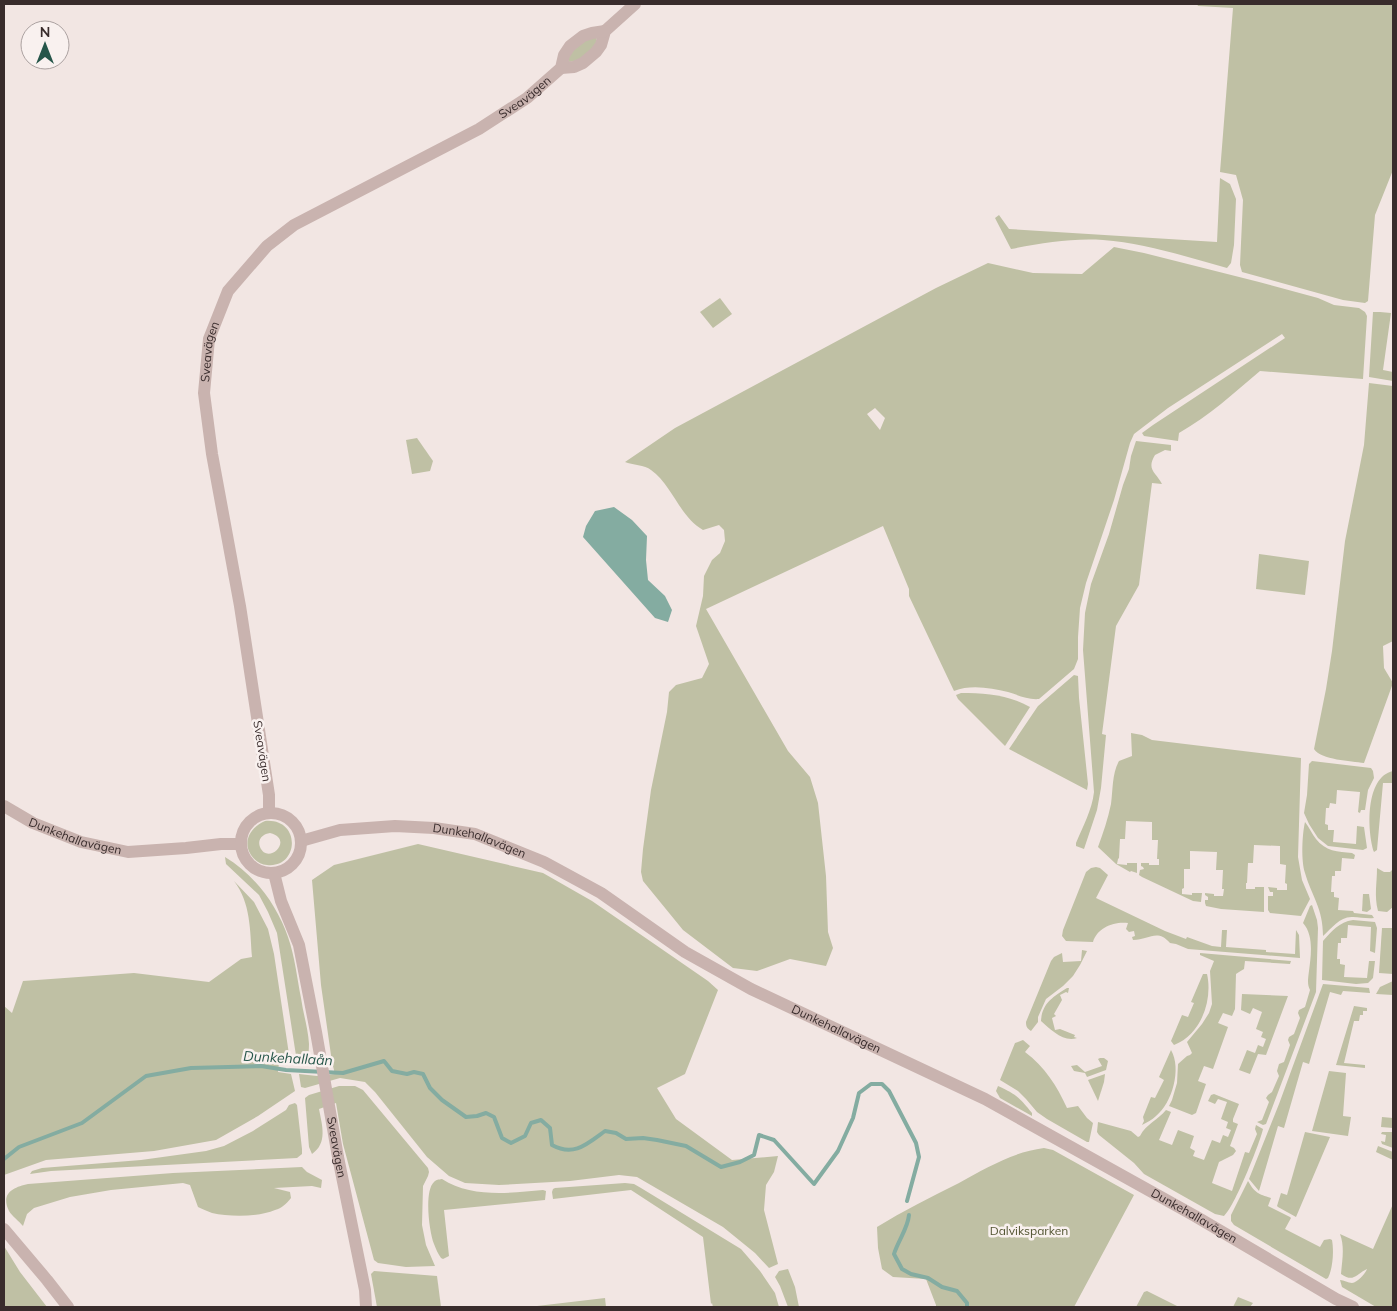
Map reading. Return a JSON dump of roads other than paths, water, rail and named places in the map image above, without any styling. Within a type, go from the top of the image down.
[{"type":"street","name":"Sveavägen","points":[[269,812],[269,795],[242,615],[212,454],[204,393],[209,339],[228,291],[274,240],[294,225],[479,129],[527,98],[560,68],[564,55],[570,46],[583,36],[605,31],[636,4]]},
{"type":"street","name":"Sveavägen","points":[[560,68],[574,67],[583,63],[601,45],[605,31]]},
{"type":"street","name":"Dunkehallavägen","points":[[4,806],[33,823],[81,842],[128,852],[240,844]]},
{"type":"street","points":[[269,812],[289,818],[295,825],[301,841],[294,861],[289,867],[274,872],[258,870],[250,865],[245,859],[240,844],[243,830],[247,824],[253,818],[269,812]]},
{"type":"street","name":"Dunkehallavägen","points":[[301,841],[340,830],[395,826],[434,828],[475,834],[544,862],[601,893],[685,952],[751,989],[985,1099],[1353,1307]]},
{"type":"street","name":"Sveavägen","points":[[274,872],[281,901],[299,945],[357,1257],[365,1290],[366,1307]]},
{"type":"street","points":[[4,1229],[68,1307]]},
{"type":"waterway","name":"Dunkehallaån","points":[[4,1159],[19,1147],[82,1123],[146,1076],[191,1068],[261,1066],[286,1070],[343,1073],[384,1061],[392,1071],[407,1074],[414,1072],[423,1074],[430,1088],[442,1100],[466,1117],[486,1113],[494,1117],[502,1138],[511,1143],[525,1136],[531,1123],[541,1120],[550,1128],[552,1145],[567,1150],[580,1147],[605,1131],[616,1133],[626,1139],[643,1138],[686,1146],[721,1167],[740,1162],[754,1155],[759,1135],[774,1140],[814,1184],[838,1151],[853,1118],[859,1093],[871,1084],[882,1084],[889,1091],[916,1143],[919,1157],[907,1201]]},
{"type":"waterway","name":"Dunkehallaån","points":[[909,1215],[907,1225],[894,1254],[902,1269],[911,1274],[928,1278],[942,1287],[957,1291],[967,1303],[967,1307]]},
{"type":"park label","name":"Dalviksparken","points":[[1029,1231]]}]
